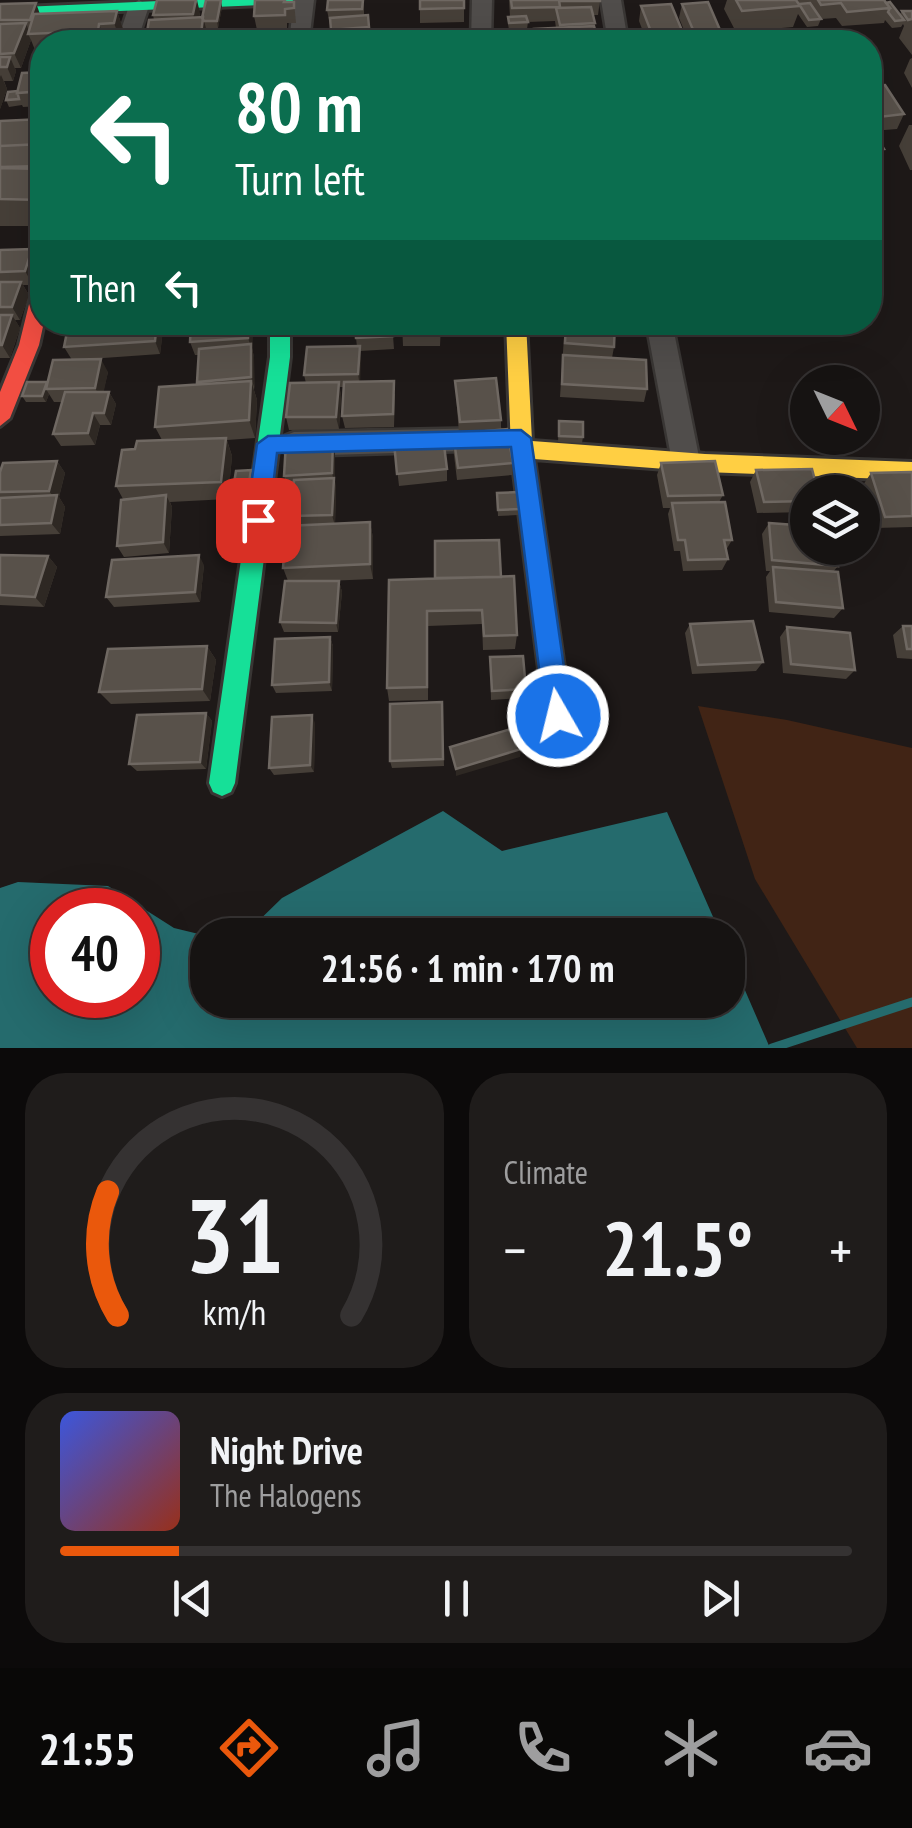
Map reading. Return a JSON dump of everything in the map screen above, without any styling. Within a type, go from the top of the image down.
[{"type":"street","points":[[0,12],[286,0]]},
{"type":"street","points":[[301,30],[304,0]]},
{"type":"street","points":[[481,30],[482,0]]},
{"type":"street","points":[[611,0],[616,30]]},
{"type":"street","points":[[131,30],[139,6]]},
{"type":"street","points":[[0,418],[30,335]]},
{"type":"street","points":[[222,782],[280,335]]},
{"type":"street","points":[[517,335],[521,444],[558,716]]},
{"type":"street","points":[[662,335],[686,462]]},
{"type":"street","points":[[268,444],[521,444],[686,462],[912,471]]},
{"type":"shaded area","points":[[698,706],[787,720],[912,748],[912,1048],[857,1048],[755,879]]},
{"type":"water","points":[[443,811],[502,851],[667,812],[714,918],[261,918],[282,898]]},
{"type":"water","points":[[18,882],[111,888],[30,888],[30,1018],[160,1018],[160,919],[190,932],[190,1018],[745,1018],[745,990],[770,1048],[0,1048],[0,888]]},
{"type":"building","points":[[157,0],[196,0],[193,14],[153,15]]},
{"type":"building","points":[[206,0],[221,0],[217,21],[202,18]]},
{"type":"building","points":[[255,0],[285,0],[294,2],[294,8],[285,9],[285,15],[254,16]]},
{"type":"building","points":[[328,0],[363,0],[362,9],[327,10]]},
{"type":"building","points":[[420,0],[464,0],[464,8],[420,9]]},
{"type":"building","points":[[511,0],[559,0],[560,7],[512,8]]},
{"type":"building","points":[[736,0],[796,0],[800,6],[742,11]]},
{"type":"building","points":[[818,0],[884,0],[890,8],[847,12],[841,3],[821,5]]},
{"type":"building","points":[[708,2],[720,30],[693,30],[682,4]]},
{"type":"building","points":[[890,2],[904,20],[895,21],[888,12],[886,3]]},
{"type":"building","points":[[36,3],[30,20],[0,20],[0,4]]},
{"type":"building","points":[[810,3],[821,19],[809,20],[799,4]]},
{"type":"building","points":[[671,4],[682,30],[650,30],[641,6]]},
{"type":"building","points":[[591,7],[595,23],[560,25],[556,8]]},
{"type":"building","points":[[117,11],[114,23],[99,24],[98,30],[30,30],[28,34],[34,14]]},
{"type":"building","points":[[368,15],[369,27],[331,30],[330,18]]},
{"type":"building","points":[[526,16],[528,22],[509,23],[508,17]]},
{"type":"building","points":[[203,17],[202,30],[147,30],[149,20]]},
{"type":"building","points":[[26,23],[14,53],[0,54],[0,24]]},
{"type":"building","points":[[594,26],[595,30],[534,30]]},
{"type":"building","points":[[0,57],[10,57],[7,67],[0,67]]},
{"type":"building","points":[[22,73],[30,73],[30,92],[17,93]]},
{"type":"building","points":[[885,85],[904,114],[882,117]]},
{"type":"building","points":[[17,91],[19,99],[6,100],[8,92]]},
{"type":"building","points":[[30,120],[30,145],[0,146],[0,121]]},
{"type":"building","points":[[30,145],[30,166],[0,167],[0,146]]},
{"type":"building","points":[[0,168],[30,169],[30,200],[0,199]]},
{"type":"building","points":[[30,249],[25,271],[0,272],[0,250]]},
{"type":"building","points":[[0,282],[21,282],[12,307],[0,307]]},
{"type":"building","points":[[0,315],[12,315],[2,345],[0,345]]},
{"type":"building","points":[[66,335],[156,335],[155,341],[64,347]]},
{"type":"building","points":[[190,335],[248,335],[248,338],[190,342]]},
{"type":"building","points":[[356,335],[393,336],[356,338]]},
{"type":"building","points":[[565,335],[614,335],[614,347],[565,343]]},
{"type":"building","points":[[251,344],[251,377],[197,382],[199,349]]},
{"type":"building","points":[[360,346],[358,374],[304,375],[307,347]]},
{"type":"building","points":[[563,355],[646,360],[647,389],[562,384]]},
{"type":"building","points":[[101,359],[95,388],[46,389],[53,360]]},
{"type":"building","points":[[496,378],[501,420],[460,422],[455,381]]},
{"type":"building","points":[[251,381],[249,420],[155,427],[159,387]]},
{"type":"building","points":[[394,381],[393,414],[342,416],[344,382]]},
{"type":"building","points":[[27,382],[47,382],[42,396],[22,396]]},
{"type":"building","points":[[339,382],[336,417],[286,417],[290,383]]},
{"type":"building","points":[[65,392],[109,392],[104,413],[93,413],[88,433],[53,434]]},
{"type":"building","points":[[559,421],[583,422],[583,437],[559,436]]},
{"type":"building","points":[[507,429],[513,463],[458,468],[453,434]]},
{"type":"building","points":[[443,437],[447,469],[397,474],[394,442]]},
{"type":"building","points":[[226,438],[221,482],[116,486],[122,450],[135,449],[137,441]]},
{"type":"building","points":[[333,440],[332,473],[284,476],[286,442]]},
{"type":"building","points":[[57,461],[49,491],[0,492],[3,463]]},
{"type":"building","points":[[715,461],[723,495],[668,496],[661,463]]},
{"type":"building","points":[[812,469],[814,475],[790,475],[790,501],[764,502],[756,470]]},
{"type":"building","points":[[251,470],[248,489],[233,489],[236,471]]},
{"type":"building","points":[[912,472],[912,516],[885,517],[880,501],[880,475],[871,473]]},
{"type":"building","points":[[334,478],[332,515],[291,516],[294,480]]},
{"type":"building","points":[[518,492],[519,509],[498,510],[497,493]]},
{"type":"building","points":[[57,495],[51,523],[0,525],[0,498]]},
{"type":"building","points":[[166,495],[163,542],[117,546],[121,500]]},
{"type":"building","points":[[725,502],[732,540],[724,540],[728,559],[688,560],[685,540],[678,540],[672,503]]},
{"type":"building","points":[[370,522],[370,564],[283,568],[286,526]]},
{"type":"building","points":[[769,523],[790,525],[790,562],[772,560]]},
{"type":"building","points":[[499,540],[501,577],[435,578],[435,541]]},
{"type":"building","points":[[0,555],[48,556],[35,597],[0,595]]},
{"type":"building","points":[[199,555],[195,592],[106,597],[112,560]]},
{"type":"building","points":[[773,567],[838,572],[843,608],[776,602]]},
{"type":"building","points":[[514,576],[517,635],[484,636],[482,610],[427,611],[427,687],[387,688],[389,580]]},
{"type":"building","points":[[285,581],[339,581],[336,623],[280,622]]},
{"type":"building","points":[[753,621],[763,662],[698,665],[690,624]]},
{"type":"building","points":[[903,626],[912,626],[912,649],[907,649]]},
{"type":"building","points":[[787,627],[850,633],[855,670],[791,664]]},
{"type":"building","points":[[330,637],[329,682],[272,685],[275,639]]},
{"type":"building","points":[[207,646],[202,689],[99,692],[108,649]]},
{"type":"building","points":[[523,656],[526,689],[492,691],[490,657]]},
{"type":"building","points":[[442,702],[443,759],[390,761],[390,704]]},
{"type":"building","points":[[206,713],[200,762],[129,764],[137,715]]},
{"type":"building","points":[[312,715],[310,765],[269,768],[272,717]]},
{"type":"building","points":[[514,728],[521,749],[456,769],[450,747]]},
{"type":"waterway","points":[[772,1048],[912,1002]]},
{"type":"traffic: fast","points":[[0,12],[287,0]]},
{"type":"traffic: fast","points":[[222,783],[280,335]]},
{"type":"traffic: slow","points":[[517,335],[521,439],[558,716]]},
{"type":"traffic: slow","points":[[522,449],[705,463],[912,471]]},
{"type":"traffic: jam","points":[[0,418],[31,335]]},
{"type":"route","points":[[258,520],[268,444],[521,438],[558,716]]}]
